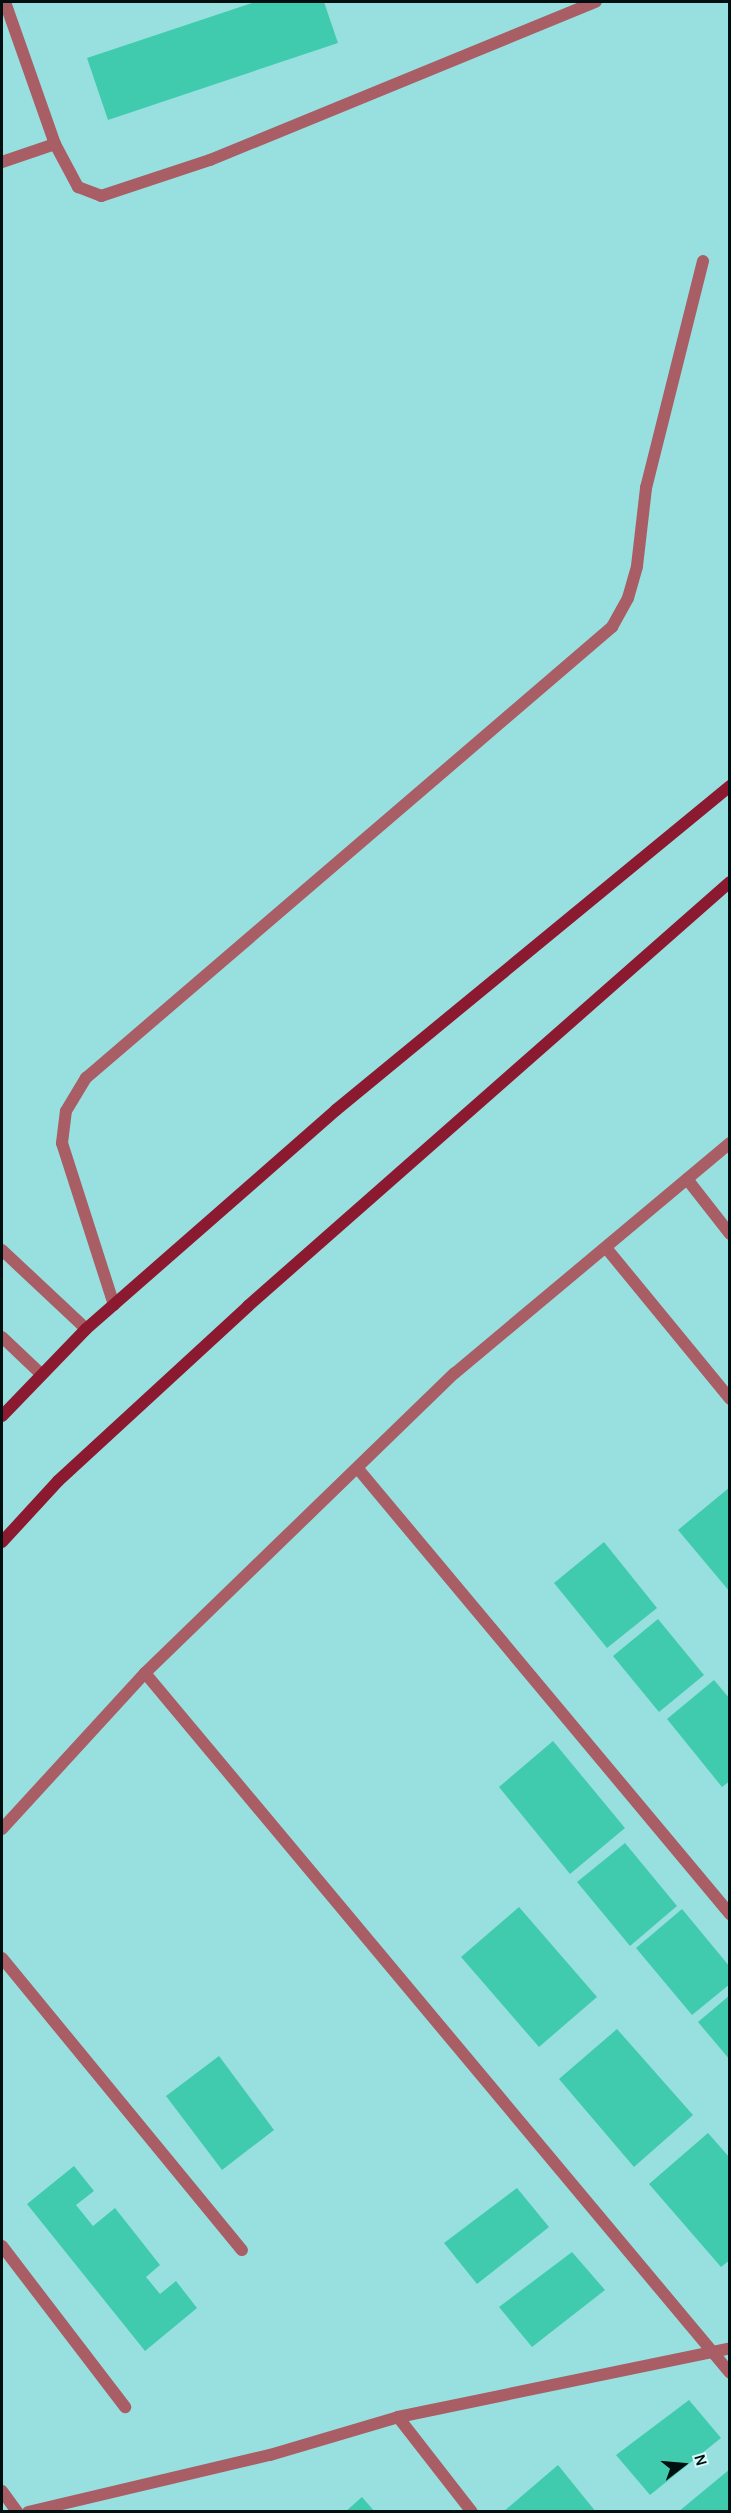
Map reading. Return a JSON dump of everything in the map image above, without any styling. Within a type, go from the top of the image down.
[{"type":"street","points":[[5,2],[55,144],[78,187],[101,196],[210,160],[596,2]]},
{"type":"street","points":[[2,162],[55,144]]},
{"type":"street","points":[[114,1305],[62,1143],[66,1110],[86,1078],[612,627],[628,598],[637,566],[646,488],[703,261]]},
{"type":"street","points":[[2,1416],[86,1329],[336,1110],[729,786]]},
{"type":"street","points":[[2,1542],[58,1481],[248,1306],[729,882]]},
{"type":"street","points":[[2,1829],[145,1673],[360,1470],[455,1373],[607,1249],[729,1143]]},
{"type":"street","points":[[687,1179],[729,1234]]},
{"type":"street","points":[[607,1249],[729,1399]]},
{"type":"street","points":[[2,1250],[86,1329]]},
{"type":"street","points":[[2,1337],[41,1374]]},
{"type":"street","points":[[360,1470],[729,1914]]},
{"type":"street","points":[[145,1673],[729,2373]]},
{"type":"street","points":[[2,1958],[242,2250]]},
{"type":"street","points":[[2,2246],[125,2407]]},
{"type":"street","points":[[28,2511],[270,2455],[398,2417],[729,2348]]},
{"type":"street","points":[[398,2417],[472,2511]]},
{"type":"street","points":[[2,2491],[17,2511]]},
{"type":"building","points":[[255,2],[324,2],[338,43],[108,120],[87,58]]},
{"type":"building","points":[[730,1487],[730,1592],[678,1530]]},
{"type":"building","points":[[604,1542],[657,1608],[607,1648],[554,1583]]},
{"type":"building","points":[[658,1619],[704,1675],[659,1712],[613,1656]]},
{"type":"building","points":[[714,1680],[730,1699],[730,1781],[722,1787],[667,1719]]},
{"type":"building","points":[[553,1741],[625,1828],[570,1874],[499,1787]]},
{"type":"building","points":[[625,1843],[677,1906],[630,1946],[577,1882]]},
{"type":"building","points":[[519,1907],[597,1997],[539,2047],[461,1957]]},
{"type":"building","points":[[682,1909],[730,1967],[730,1984],[692,2015],[636,1948]]},
{"type":"building","points":[[730,1995],[730,2060],[698,2022]]},
{"type":"building","points":[[617,2029],[693,2115],[634,2167],[559,2079]]},
{"type":"building","points":[[219,2056],[274,2130],[222,2170],[166,2096]]},
{"type":"building","points":[[708,2133],[730,2158],[730,2260],[721,2267],[649,2184]]},
{"type":"building","points":[[74,2166],[94,2191],[76,2205],[93,2226],[115,2208],[160,2265],[146,2277],[160,2294],[176,2281],[197,2308],[145,2351],[27,2204]]},
{"type":"building","points":[[517,2188],[549,2227],[477,2284],[444,2243]]},
{"type":"building","points":[[572,2252],[605,2290],[532,2347],[499,2307]]},
{"type":"building","points":[[689,2400],[721,2438],[650,2495],[616,2455]]},
{"type":"building","points":[[558,2465],[596,2512],[503,2512]]},
{"type":"building","points":[[730,2469],[730,2512],[678,2512]]},
{"type":"building","points":[[362,2497],[375,2512],[345,2512]]}]
